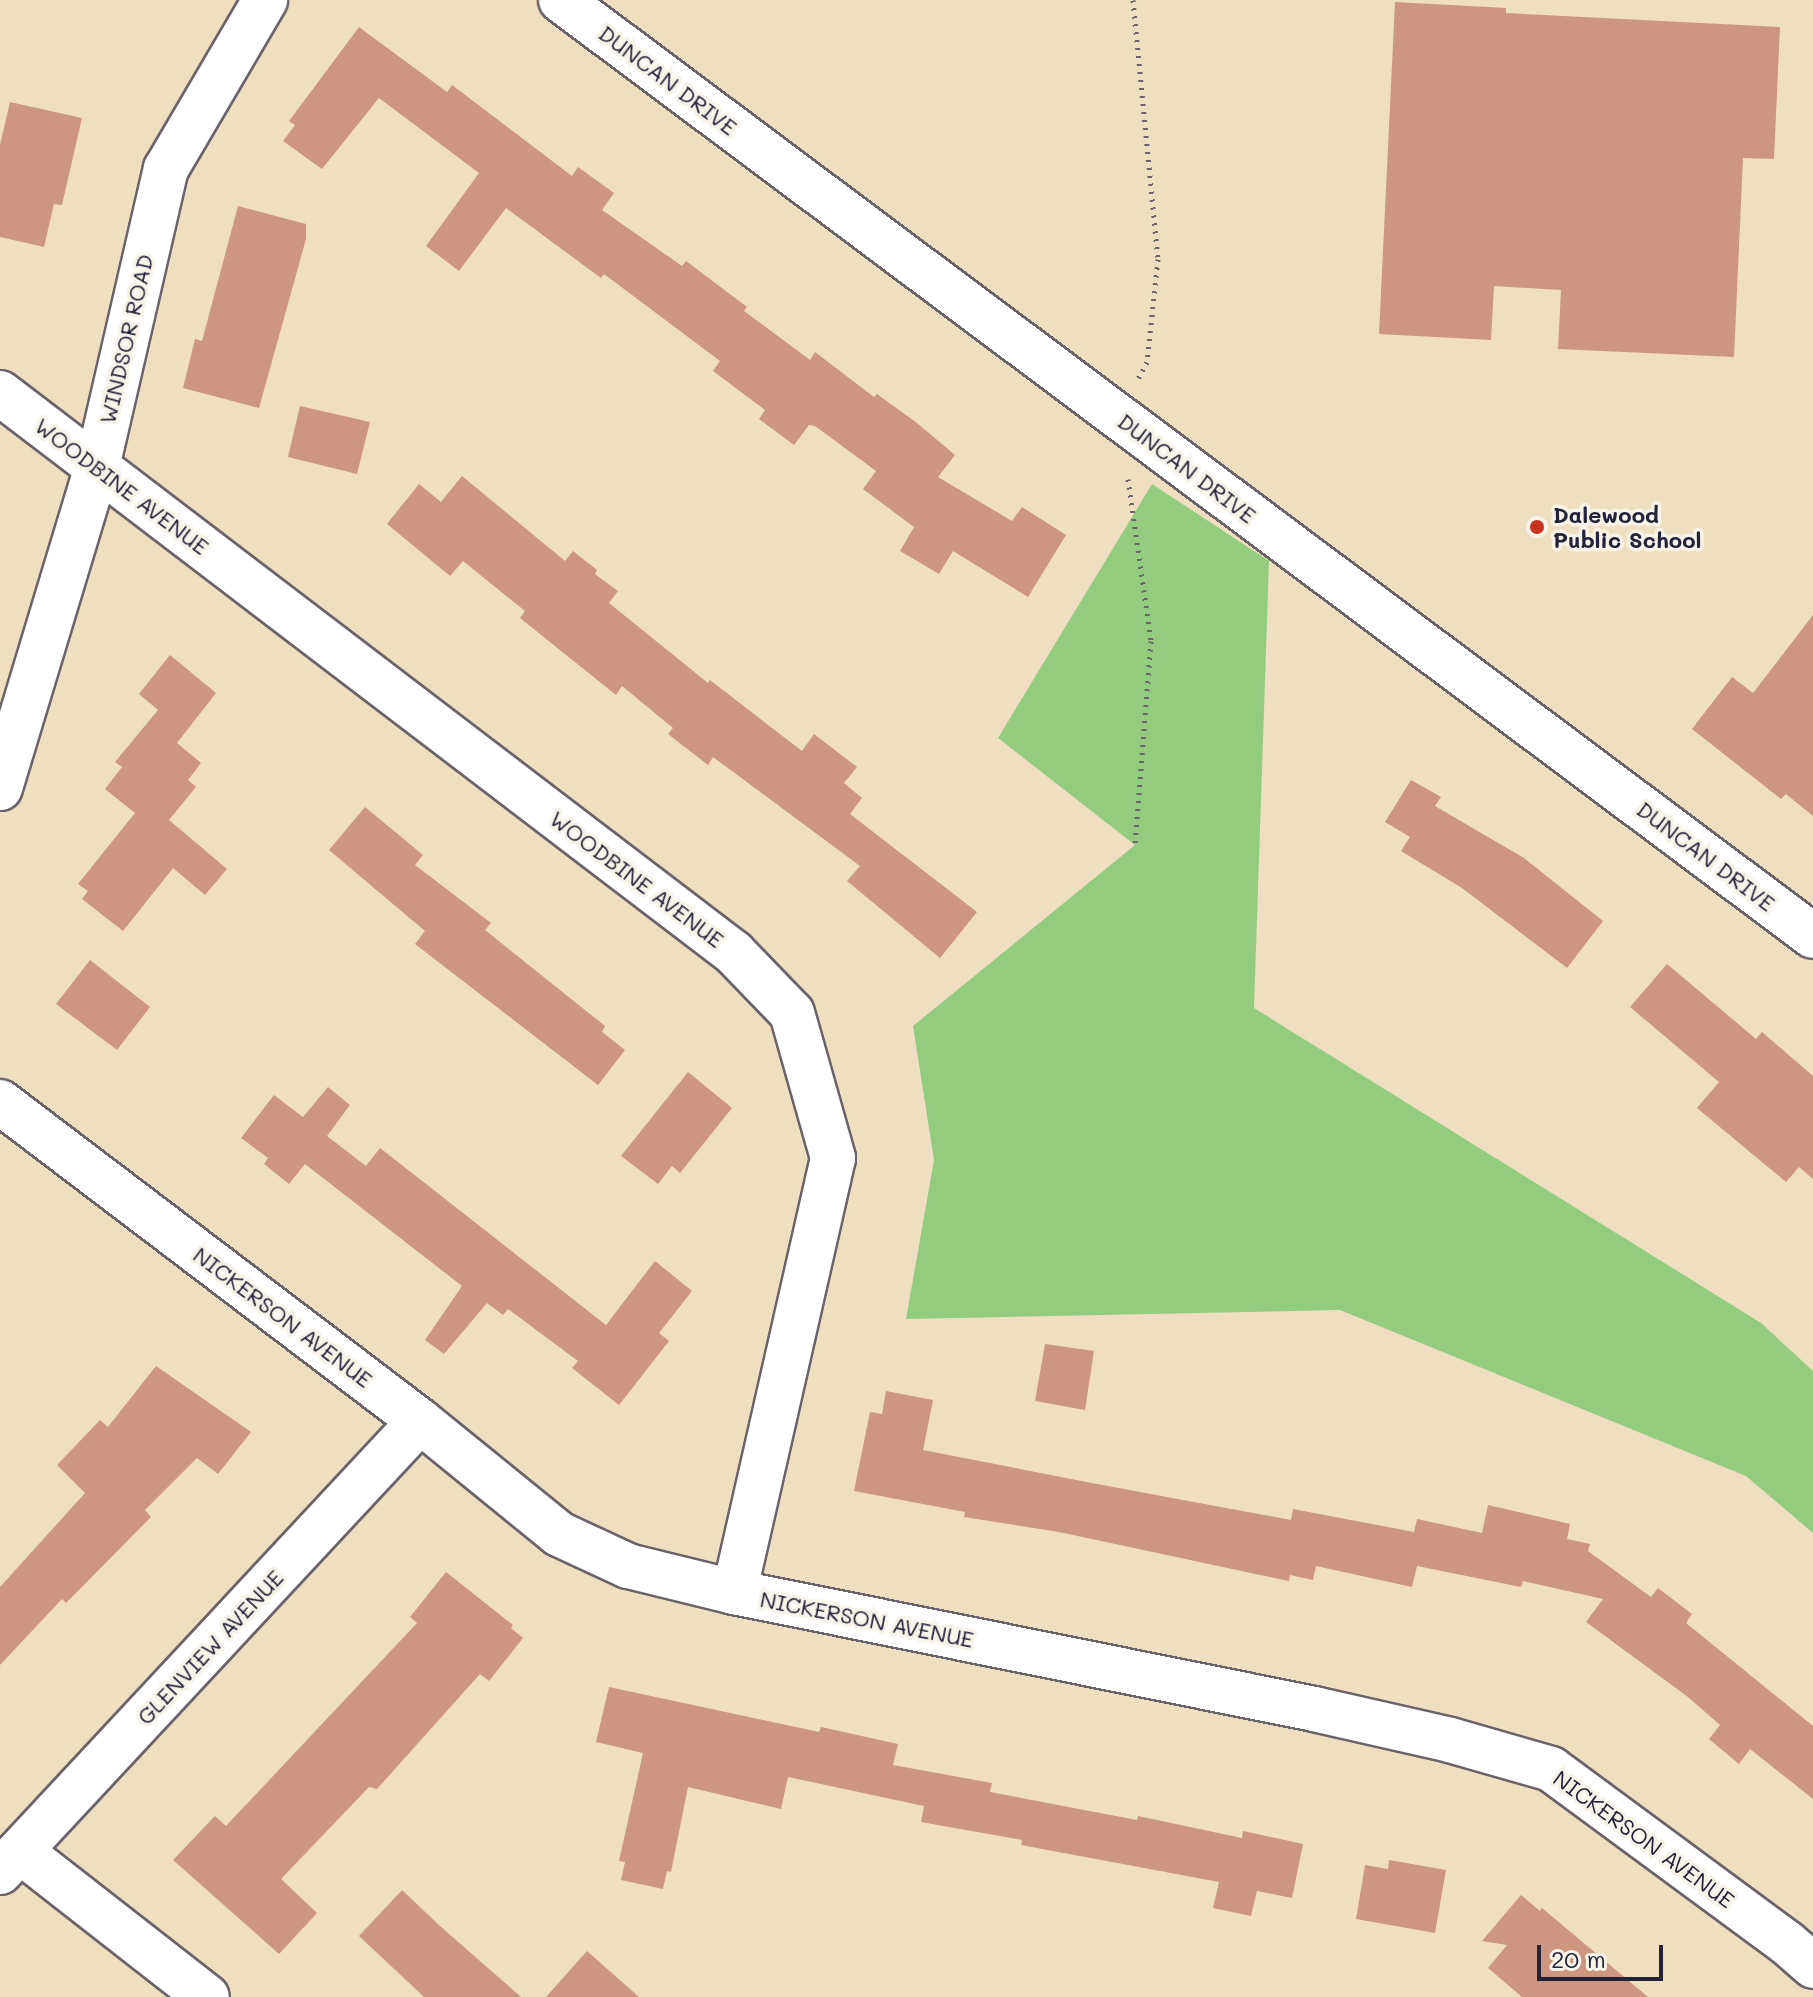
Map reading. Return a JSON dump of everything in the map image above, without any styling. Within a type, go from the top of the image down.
[{"type":"street","name":"WINDSOR ROAD","points":[[0,788],[97,467],[166,169],[265,0]]},
{"type":"street","name":"DUNCAN DRIVE","points":[[561,0],[1813,936]]},
{"type":"street","name":"WOODBINE AVENUE","points":[[0,393],[734,953],[792,1013],[833,1158],[734,1592]]},
{"type":"street","name":"NICKERSON AVENUE","points":[[0,1102],[420,1421],[559,1534],[628,1566],[734,1592],[1314,1709],[1450,1740],[1551,1769],[1787,1943],[1813,1966]]},
{"type":"street","name":"GLENVIEW AVENUE","points":[[10,1862],[420,1421]]},
{"type":"street","points":[[10,1862],[207,1997]]},
{"type":"path","points":[[1133,0],[1158,259],[1147,362],[1118,417],[1151,641],[1135,845]]},
{"type":"green space","points":[[1152,484],[1269,561],[1254,1008],[1761,1323],[1813,1371],[1813,1533],[1746,1476],[1340,1310],[906,1319],[934,1160],[913,1026],[1135,845],[998,738]]},
{"type":"building","points":[[1395,2],[1506,8],[1506,13],[1780,27],[1774,159],[1743,158],[1734,357],[1558,349],[1561,290],[1494,286],[1491,340],[1379,334]]},
{"type":"building","points":[[359,27],[447,92],[452,85],[572,176],[578,167],[614,193],[602,210],[682,266],[686,261],[747,307],[744,311],[810,360],[815,352],[874,397],[877,394],[917,423],[955,455],[938,477],[1012,521],[1022,507],[1066,535],[1028,597],[953,551],[939,574],[900,551],[914,527],[863,489],[876,471],[815,426],[809,425],[794,445],[759,419],[765,410],[713,371],[720,361],[604,274],[601,278],[506,208],[459,271],[426,246],[479,173],[379,98],[322,169],[283,141],[295,125],[289,121]]},
{"type":"building","points":[[10,102],[82,118],[62,205],[54,204],[44,247],[0,237],[0,145]]},
{"type":"building","points":[[238,206],[306,224],[306,239],[259,408],[183,388],[195,339],[202,341]]},
{"type":"building","points":[[300,406],[370,422],[357,474],[288,457]]},
{"type":"building","points":[[462,476],[565,561],[573,551],[597,570],[595,574],[618,591],[609,603],[708,683],[710,680],[802,751],[814,734],[857,767],[844,783],[862,798],[850,814],[977,912],[940,958],[847,881],[860,866],[713,757],[708,765],[668,734],[673,728],[622,686],[616,695],[520,618],[525,611],[463,561],[450,576],[387,524],[419,484],[441,502]]},
{"type":"building","points":[[1813,615],[1813,816],[1786,794],[1781,799],[1692,729],[1732,677],[1753,693]]},
{"type":"building","points":[[170,655],[216,693],[177,743],[201,763],[188,780],[196,787],[169,820],[227,869],[205,895],[173,868],[123,931],[82,899],[88,891],[78,884],[135,813],[105,789],[122,767],[115,762],[158,710],[139,694]]},
{"type":"building","points":[[1411,780],[1441,797],[1435,806],[1524,858],[1603,921],[1567,968],[1462,888],[1401,851],[1410,837],[1385,822]]},
{"type":"building","points":[[365,807],[423,855],[415,865],[491,923],[485,930],[605,1026],[602,1032],[625,1050],[598,1085],[415,944],[425,931],[329,850]]},
{"type":"building","points":[[90,960],[150,1007],[117,1050],[56,1004]]},
{"type":"building","points":[[1667,964],[1756,1039],[1762,1032],[1813,1076],[1813,1179],[1799,1167],[1786,1182],[1697,1108],[1719,1082],[1630,1007]]},
{"type":"building","points":[[688,1072],[732,1108],[680,1173],[672,1166],[658,1184],[621,1156]]},
{"type":"building","points":[[328,1087],[350,1105],[327,1136],[366,1166],[380,1148],[606,1325],[655,1261],[692,1291],[659,1333],[669,1341],[619,1405],[572,1368],[578,1361],[508,1309],[503,1315],[487,1303],[444,1354],[425,1340],[462,1286],[305,1164],[289,1184],[264,1164],[268,1158],[241,1138],[274,1095],[303,1117]]},
{"type":"building","points":[[1045,1344],[1094,1351],[1085,1410],[1035,1401]]},
{"type":"building","points":[[156,1366],[251,1432],[218,1474],[197,1458],[145,1510],[151,1517],[66,1603],[62,1599],[0,1665],[0,1587],[85,1493],[57,1465],[100,1420],[108,1427]]},
{"type":"building","points":[[886,1391],[933,1400],[923,1450],[1097,1484],[1291,1520],[1293,1509],[1414,1532],[1417,1519],[1482,1533],[1488,1505],[1570,1524],[1567,1539],[1590,1544],[1588,1551],[1651,1597],[1658,1588],[1692,1614],[1686,1623],[1813,1726],[1813,1799],[1750,1749],[1739,1764],[1709,1739],[1720,1725],[1688,1697],[1586,1622],[1603,1599],[1523,1581],[1521,1587],[1417,1566],[1412,1587],[1316,1566],[1313,1580],[1290,1575],[1289,1581],[1059,1532],[964,1517],[965,1512],[854,1491],[870,1412],[882,1414]]},
{"type":"building","points":[[446,1572],[513,1625],[511,1628],[523,1638],[489,1681],[480,1674],[377,1789],[369,1787],[281,1879],[317,1913],[279,1954],[173,1860],[215,1816],[226,1826],[417,1623],[410,1617]]},
{"type":"building","points":[[609,1687],[819,1732],[821,1727],[898,1744],[893,1765],[992,1783],[990,1792],[1137,1820],[1138,1816],[1242,1838],[1243,1831],[1303,1844],[1292,1898],[1257,1891],[1251,1916],[1213,1908],[1219,1882],[1021,1845],[1022,1840],[921,1822],[924,1806],[788,1777],[781,1809],[688,1787],[671,1872],[667,1871],[663,1889],[621,1880],[625,1862],[619,1861],[643,1753],[596,1742]]},
{"type":"building","points":[[1389,1860],[1446,1870],[1435,1933],[1356,1919],[1365,1865],[1388,1869]]},
{"type":"building","points":[[402,1890],[521,1997],[424,1997],[359,1936]]},
{"type":"building","points":[[1521,1895],[1540,1911],[1542,1908],[1648,1997],[1522,1997],[1488,1968],[1507,1945],[1482,1941]]},
{"type":"building","points":[[587,1951],[639,1997],[546,1997]]},
{"type":"place","name":"Dalewood Public School","points":[[1537,527]]}]
